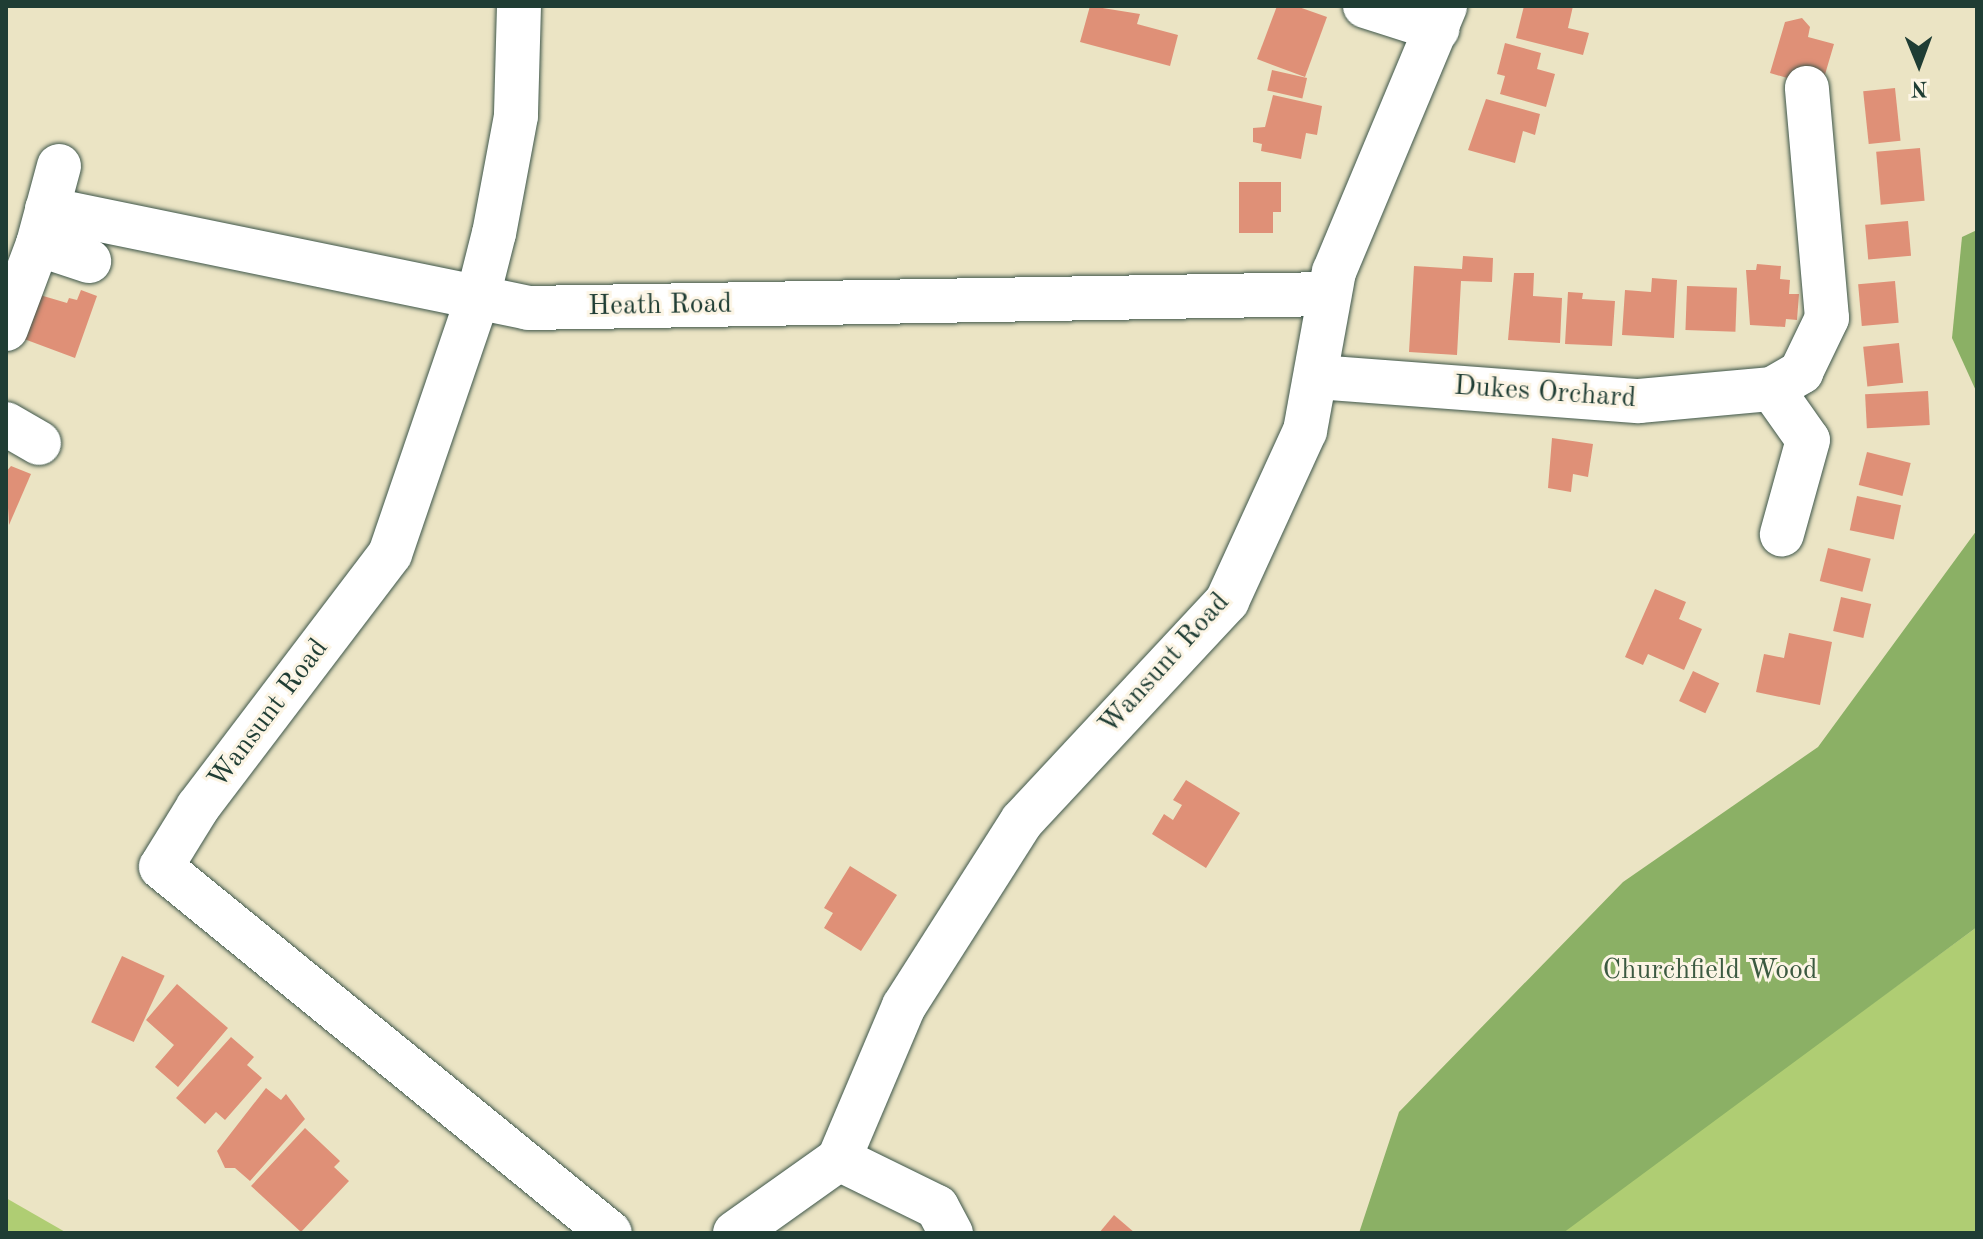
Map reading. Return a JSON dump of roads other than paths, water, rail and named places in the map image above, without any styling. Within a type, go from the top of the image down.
[{"type":"street","name":"Wansunt Road","points":[[519,6],[516,116],[477,300],[390,554],[198,807],[161,867],[610,1233]]},
{"type":"street","points":[[1365,6],[1441,18]]},
{"type":"street","name":"Wansunt Road","points":[[839,1159],[904,1006],[1022,821],[1227,601],[1305,431],[1317,377],[1327,294],[1441,18]]},
{"type":"street","points":[[1782,534],[1808,440],[1772,389],[1801,372],[1827,318],[1807,88]]},
{"type":"street","points":[[6,329],[43,226],[59,166]]},
{"type":"street","name":"Heath Road","points":[[43,226],[528,308],[1327,294]]},
{"type":"street","points":[[43,226],[89,261]]},
{"type":"street","name":"Dukes Orchard","points":[[1317,377],[1639,401],[1772,389]]},
{"type":"street","points":[[735,1233],[839,1159],[937,1207],[951,1233]]},
{"type":"park label","name":"Churchfield Wood","points":[[1710,971]]}]
